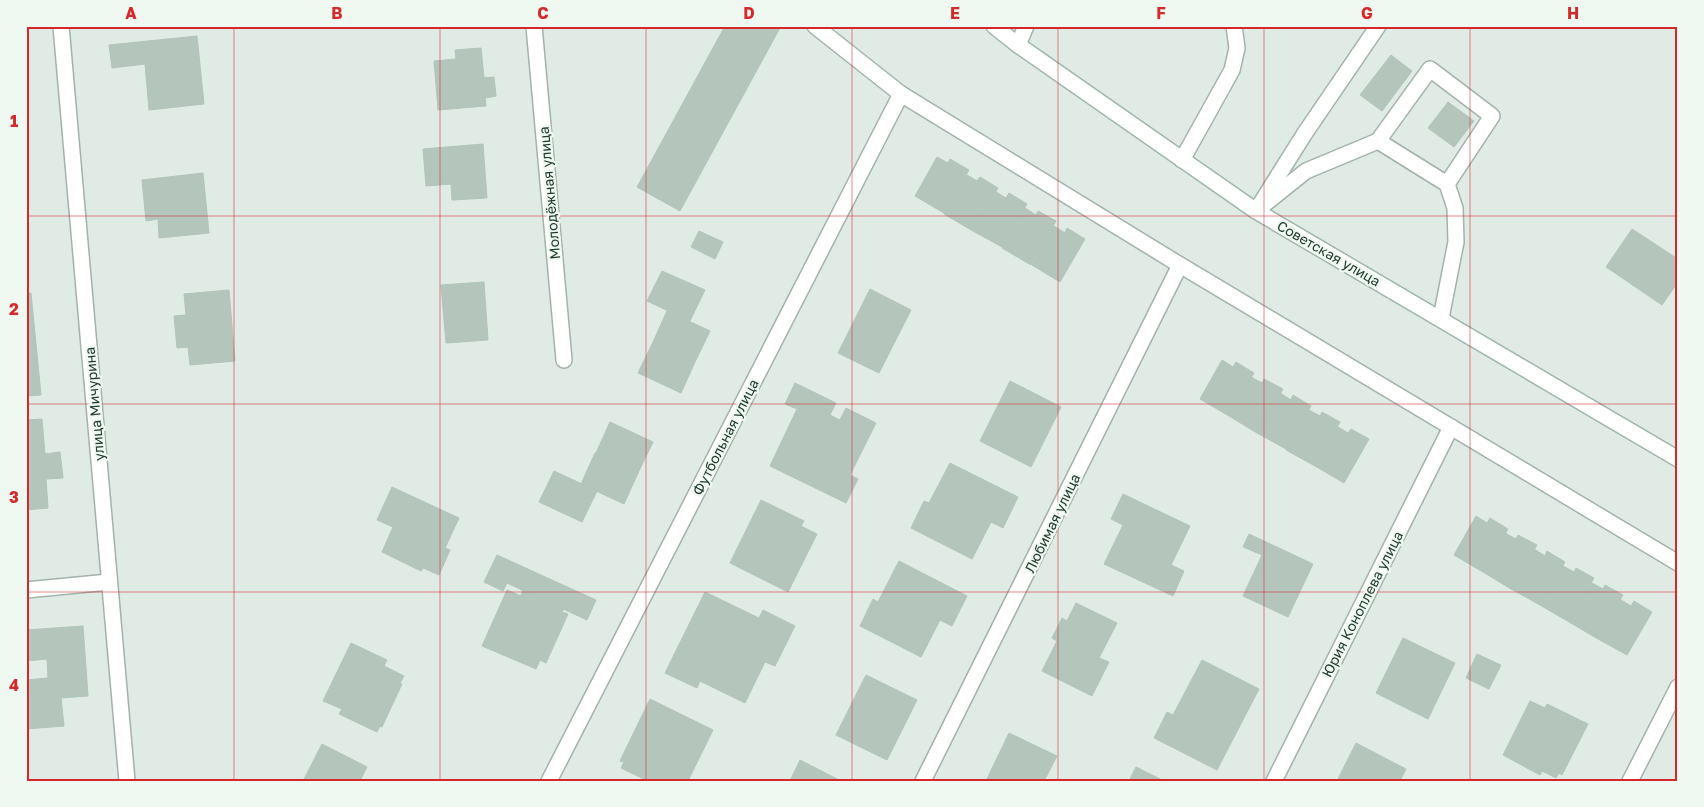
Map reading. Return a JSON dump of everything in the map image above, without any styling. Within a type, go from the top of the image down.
[{"type":"street","name":"улица Мичурина","points":[[61,26],[128,781]]},
{"type":"street","name":"Молодёжная улица","points":[[534,26],[564,360]]},
{"type":"street","points":[[815,26],[901,94],[1180,265],[1678,562]]},
{"type":"street","name":"Советская улица","points":[[994,26],[1018,45],[1256,211],[1678,459]]},
{"type":"street","points":[[1018,45],[1026,26]]},
{"type":"street","points":[[1182,160],[1232,70],[1237,48],[1234,26]]},
{"type":"street","points":[[1256,211],[1305,133],[1378,26]]},
{"type":"street","points":[[1256,211],[1306,171],[1378,141],[1430,69],[1492,116],[1447,184]]},
{"type":"street","name":"Футбольная улица","points":[[549,781],[901,94]]},
{"type":"street","points":[[1378,141],[1447,184],[1455,208],[1456,242],[1440,318]]},
{"type":"street","name":"Любимая улица","points":[[923,781],[1180,265]]},
{"type":"street","name":"Юрия Коноплева улица","points":[[1274,781],[1451,427]]},
{"type":"street","points":[[26,590],[109,582]]},
{"type":"street","points":[[1630,781],[1678,687]]},
{"type":"building","points":[[725,26],[781,26],[680,211],[637,187]]},
{"type":"building","points":[[197,36],[204,104],[149,110],[145,64],[112,68],[109,45]]},
{"type":"building","points":[[481,48],[484,78],[494,77],[496,96],[485,98],[486,106],[438,110],[434,61],[456,59],[455,50]]},
{"type":"building","points":[[1391,55],[1412,71],[1382,111],[1360,95]]},
{"type":"building","points":[[1448,102],[1474,121],[1454,147],[1428,128]]},
{"type":"building","points":[[483,144],[487,198],[452,200],[451,184],[426,186],[423,149]]},
{"type":"building","points":[[937,157],[948,163],[950,159],[969,170],[944,213],[915,196]]},
{"type":"building","points":[[203,173],[209,233],[159,238],[158,219],[146,221],[142,180]]},
{"type":"building","points":[[967,175],[977,181],[980,177],[998,188],[973,231],[944,214]]},
{"type":"building","points":[[996,192],[1006,198],[1009,193],[1027,204],[1002,247],[973,231]]},
{"type":"building","points":[[1025,208],[1036,215],[1038,211],[1056,221],[1031,265],[1002,248]]},
{"type":"building","points":[[1054,226],[1065,233],[1067,228],[1085,239],[1060,282],[1032,265]]},
{"type":"building","points":[[1632,229],[1678,259],[1678,282],[1662,305],[1606,267]]},
{"type":"building","points":[[699,231],[723,242],[715,259],[691,247]]},
{"type":"building","points":[[662,271],[705,290],[690,321],[647,301]]},
{"type":"building","points":[[484,282],[488,340],[446,343],[441,285]]},
{"type":"building","points":[[870,289],[911,310],[879,373],[838,353]]},
{"type":"building","points":[[229,290],[235,361],[190,365],[188,347],[177,348],[174,316],[186,315],[184,294]]},
{"type":"building","points":[[26,293],[31,293],[41,395],[26,396]]},
{"type":"building","points":[[667,311],[710,331],[695,362],[653,342]]},
{"type":"building","points":[[653,342],[695,362],[681,393],[638,373]]},
{"type":"building","points":[[1222,360],[1233,367],[1236,362],[1254,373],[1229,416],[1200,399]]},
{"type":"building","points":[[1251,377],[1262,383],[1264,379],[1283,389],[1257,433],[1229,416]]},
{"type":"building","points":[[1010,381],[1061,407],[1031,467],[980,441]]},
{"type":"building","points":[[795,383],[836,403],[830,415],[840,420],[846,408],[876,423],[850,475],[858,479],[846,503],[770,466],[797,409],[785,404]]},
{"type":"building","points":[[1280,393],[1291,400],[1293,395],[1311,406],[1286,449],[1257,433]]},
{"type":"building","points":[[1309,410],[1320,416],[1322,412],[1340,422],[1315,466],[1286,450]]},
{"type":"building","points":[[42,419],[45,454],[60,452],[63,478],[46,479],[48,508],[26,510],[26,420]]},
{"type":"building","points":[[610,422],[653,442],[638,473],[596,453]]},
{"type":"building","points":[[1338,427],[1348,433],[1351,429],[1369,439],[1344,483],[1315,466]]},
{"type":"building","points":[[595,453],[638,473],[624,504],[581,484]]},
{"type":"building","points":[[950,463],[1018,497],[1003,528],[991,522],[972,559],[911,528],[924,501],[929,503]]},
{"type":"building","points":[[554,471],[597,491],[582,522],[539,502]]},
{"type":"building","points":[[392,487],[459,518],[445,548],[450,550],[439,575],[423,568],[421,571],[382,552],[393,527],[377,520]]},
{"type":"building","points":[[1123,494],[1190,526],[1171,565],[1184,571],[1173,596],[1104,564],[1123,525],[1111,519]]},
{"type":"building","points":[[761,500],[804,521],[801,526],[817,534],[788,592],[730,563]]},
{"type":"building","points":[[1476,516],[1487,523],[1490,518],[1508,529],[1483,572],[1454,555]]},
{"type":"building","points":[[1505,533],[1516,539],[1518,535],[1537,545],[1511,589],[1483,572]]},
{"type":"building","points":[[1249,534],[1313,564],[1288,617],[1243,596],[1262,555],[1243,547]]},
{"type":"building","points":[[1534,549],[1545,556],[1547,551],[1565,562],[1540,605],[1511,589]]},
{"type":"building","points":[[497,555],[596,600],[587,620],[507,583],[503,591],[484,582]]},
{"type":"building","points":[[899,561],[967,596],[952,626],[940,620],[921,657],[860,626],[873,599],[878,602]]},
{"type":"building","points":[[1563,566],[1574,572],[1576,568],[1594,578],[1569,622],[1540,605]]},
{"type":"building","points":[[1592,583],[1603,589],[1605,585],[1623,595],[1598,639],[1569,622]]},
{"type":"building","points":[[523,589],[564,608],[562,612],[568,614],[546,663],[540,660],[536,669],[482,646],[507,590],[521,596]]},
{"type":"building","points":[[705,592],[759,618],[763,610],[795,626],[775,666],[765,662],[745,703],[700,681],[697,688],[665,673]]},
{"type":"building","points":[[1621,600],[1631,606],[1634,601],[1652,612],[1627,655],[1598,639]]},
{"type":"building","points":[[1076,603],[1117,623],[1099,658],[1109,662],[1092,696],[1042,671],[1057,641],[1052,638],[1062,618],[1067,621]]},
{"type":"building","points":[[83,626],[88,696],[61,698],[64,726],[26,729],[26,680],[48,678],[47,659],[26,661],[26,630]]},
{"type":"building","points":[[1403,638],[1455,663],[1428,719],[1376,693]]},
{"type":"building","points":[[351,643],[387,660],[384,666],[404,676],[382,727],[380,726],[377,732],[339,714],[342,709],[323,701]]},
{"type":"building","points":[[1477,654],[1501,665],[1489,689],[1466,678]]},
{"type":"building","points":[[1202,660],[1259,689],[1217,770],[1154,738],[1167,712],[1173,715]]},
{"type":"building","points":[[866,675],[917,700],[887,760],[836,735]]},
{"type":"building","points":[[650,699],[713,730],[688,781],[648,781],[621,768],[624,762],[620,761]]},
{"type":"building","points":[[1530,701],[1545,708],[1547,704],[1588,724],[1562,775],[1559,773],[1556,778],[1542,771],[1540,775],[1503,755]]},
{"type":"building","points":[[1009,733],[1057,756],[1044,781],[986,781]]},
{"type":"building","points":[[1356,743],[1406,769],[1400,781],[1337,781]]},
{"type":"building","points":[[322,744],[367,767],[360,781],[303,781]]},
{"type":"building","points":[[800,760],[841,781],[790,781]]},
{"type":"building","points":[[1136,767],[1164,781],[1129,781]]}]
